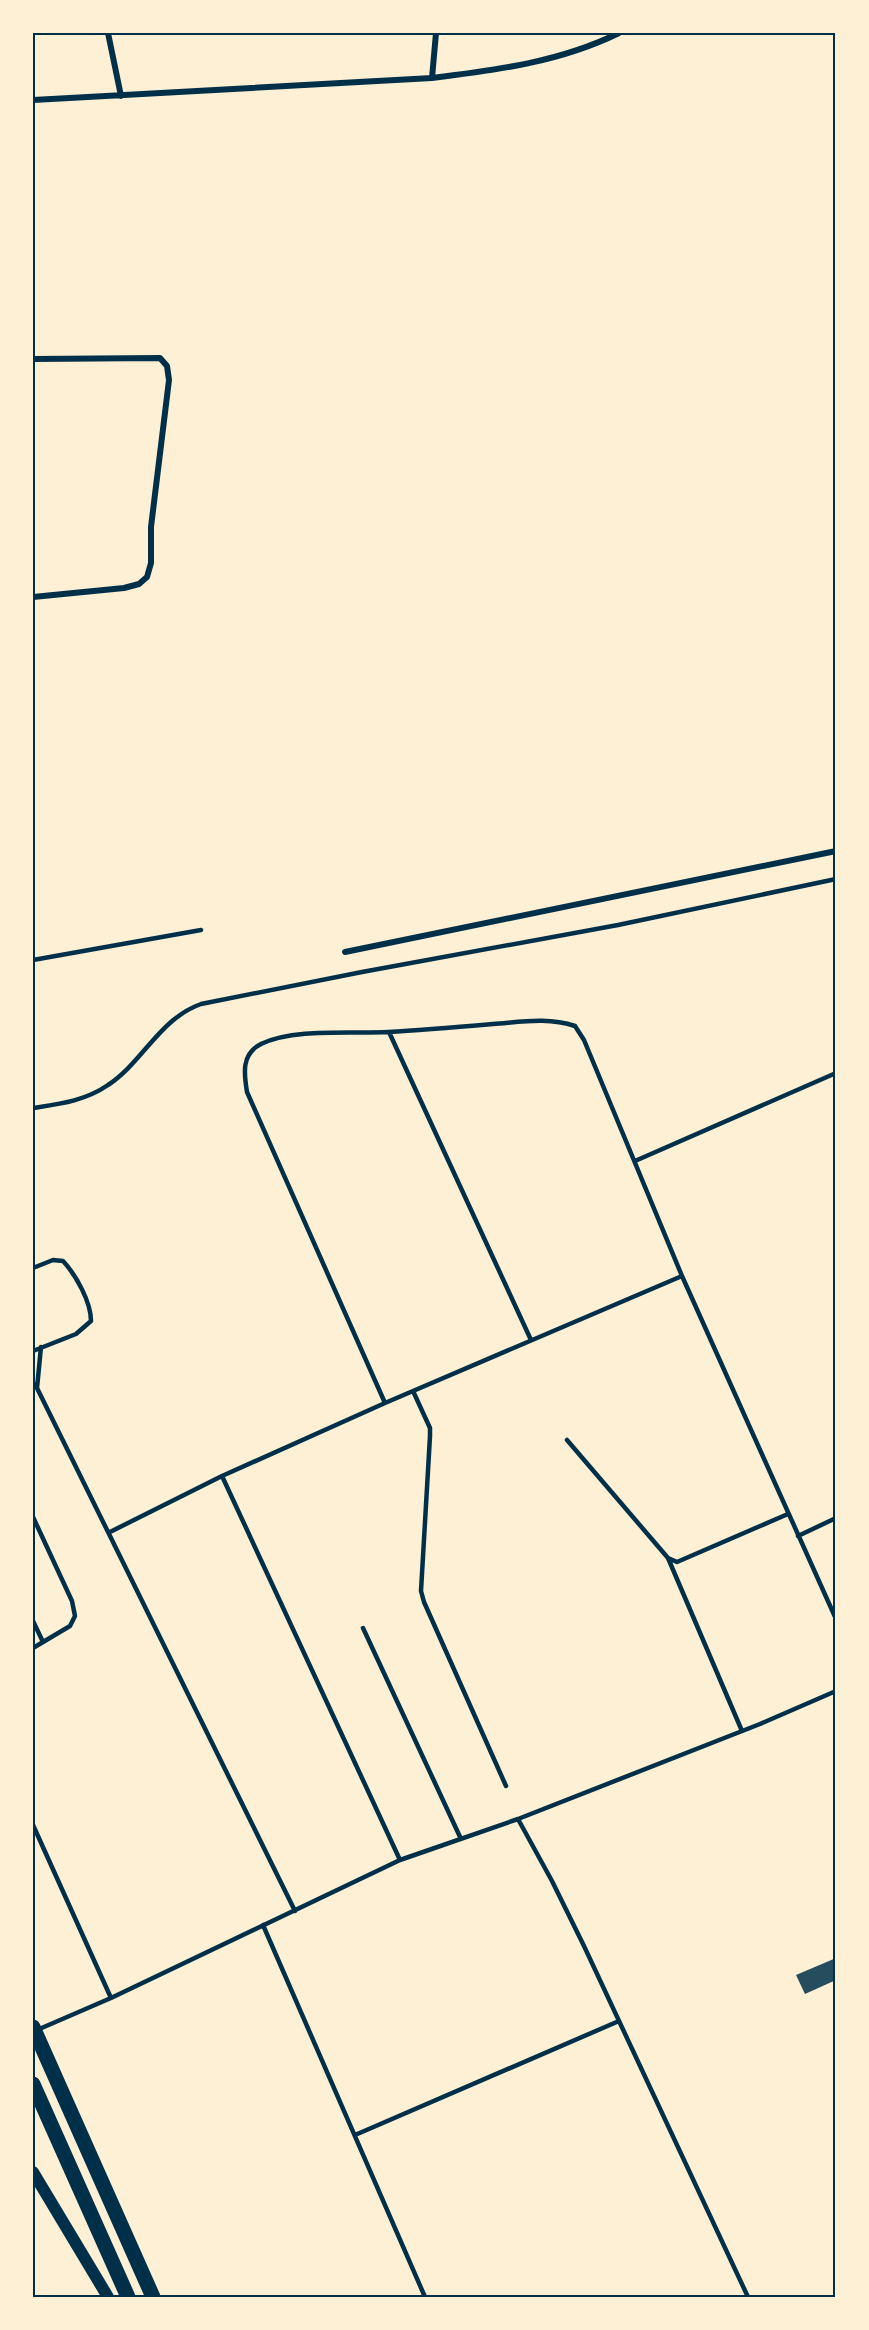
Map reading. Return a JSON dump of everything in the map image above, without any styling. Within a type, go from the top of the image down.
[{"type":"main road","points":[[34,2029],[153,2297]]},
{"type":"main road","points":[[33,2084],[128,2297]]},
{"type":"main road","points":[[33,2172],[108,2297]]},
{"type":"street","points":[[108,33],[122,96]]},
{"type":"street","points":[[432,78],[436,33]]},
{"type":"street","points":[[33,100],[432,78],[496,70],[547,60],[596,44],[619,33]]},
{"type":"street","points":[[33,359],[160,358],[167,366],[169,380],[151,527],[151,562],[147,577],[139,584],[124,588],[33,597]]},
{"type":"street","points":[[345,952],[836,851]]},
{"type":"lane","points":[[33,1108],[69,1103],[107,1086],[123,1073],[168,1023],[179,1014],[201,1004],[618,925],[836,879]]},
{"type":"lane","points":[[33,960],[201,930]]},
{"type":"lane","points":[[385,1403],[247,1092],[243,1074],[247,1056],[260,1044],[301,1034],[389,1032],[533,1021],[561,1022],[575,1026],[584,1040],[682,1276],[836,1619]]},
{"type":"lane","points":[[389,1032],[531,1340]]},
{"type":"lane","points":[[635,1161],[836,1073]]},
{"type":"lane","points":[[33,1268],[53,1260],[63,1261],[70,1268],[91,1310],[91,1321],[85,1328],[76,1334],[33,1351]]},
{"type":"lane","points":[[110,1532],[222,1476],[385,1403],[682,1276]]},
{"type":"lane","points":[[41,1347],[35,1386],[110,1532],[295,1911]]},
{"type":"lane","points":[[413,1391],[430,1428],[421,1591],[506,1786]]},
{"type":"lane","points":[[567,1440],[668,1558],[742,1731]]},
{"type":"lane","points":[[222,1476],[400,1860]]},
{"type":"lane","points":[[668,1558],[677,1562],[788,1514]]},
{"type":"lane","points":[[33,1516],[72,1601],[75,1616],[70,1626],[33,1648]]},
{"type":"lane","points":[[798,1536],[836,1518]]},
{"type":"lane","points":[[33,1621],[43,1642]]},
{"type":"lane","points":[[363,1628],[460,1839]]},
{"type":"lane","points":[[34,2029],[111,1998],[400,1860],[518,1819],[742,1731],[836,1691]]},
{"type":"lane","points":[[518,1819],[552,1881],[748,2297]]},
{"type":"lane","points":[[33,1825],[111,1998]]},
{"type":"lane","points":[[263,1925],[425,2297]]},
{"type":"lane","points":[[355,2135],[619,2021]]},
{"type":"building","points":[[836,1958],[836,1980],[805,1994],[796,1975]]}]
